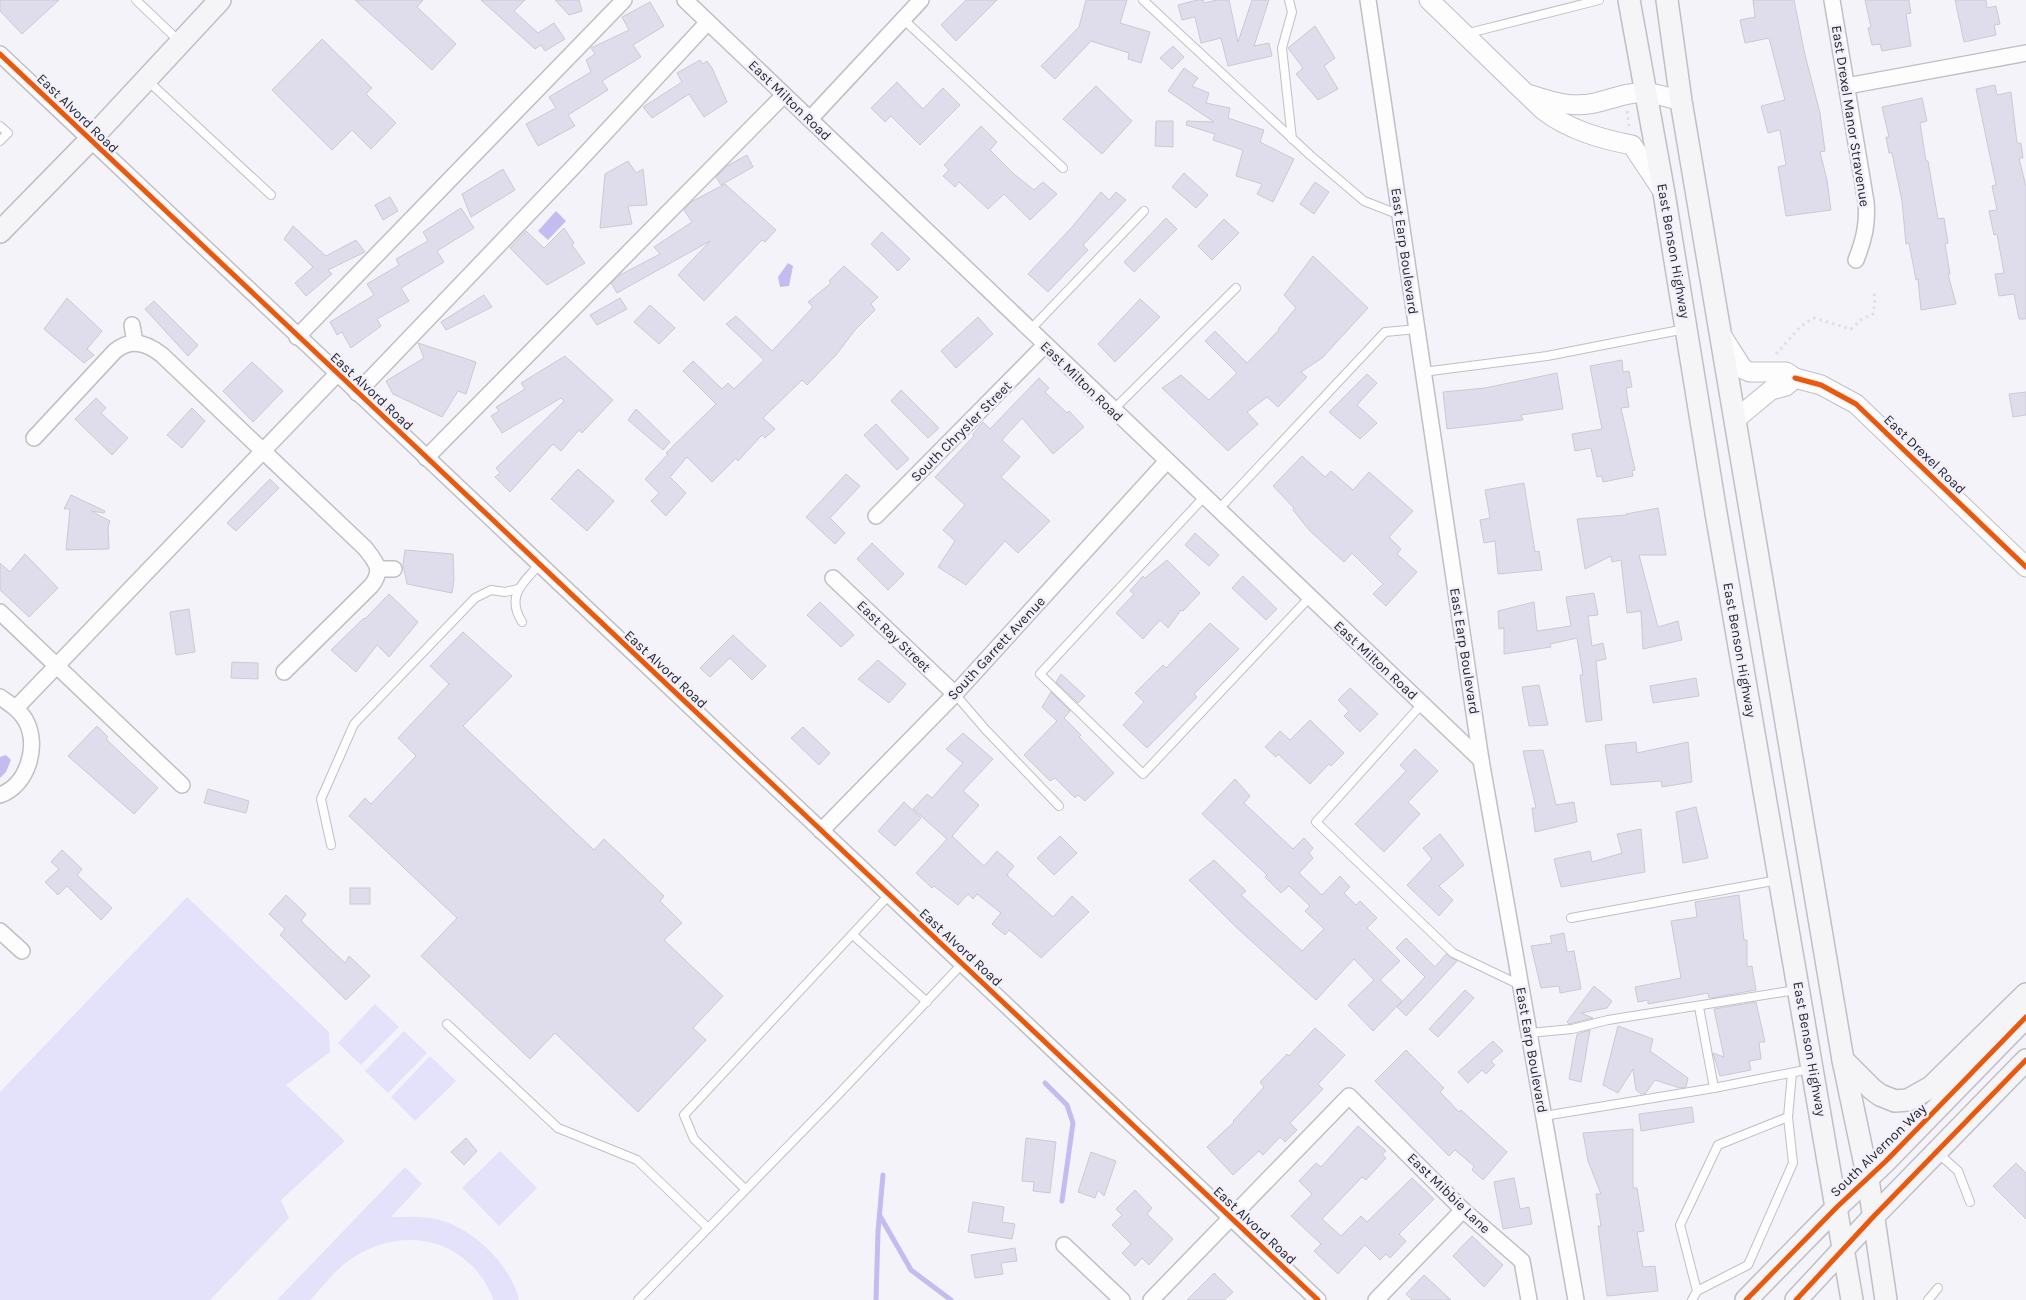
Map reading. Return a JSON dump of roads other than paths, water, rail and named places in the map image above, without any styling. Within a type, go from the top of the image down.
[{"type":"main road","points":[[0,232],[90,140],[220,0]]},
{"type":"main road","name":"East Benson Highway","points":[[1629,0],[1664,193],[1715,506],[1800,989],[1852,1300]]},
{"type":"main road","points":[[1666,0],[1681,101],[1843,1060],[1868,1179],[1886,1300]]},
{"type":"main road","points":[[1755,738],[1768,765],[1784,768],[1791,746]]},
{"type":"main road","points":[[1843,1060],[1880,1095],[1894,1102],[1908,1100],[1930,1087],[2026,994]]},
{"type":"main road","name":"South Alvernon Way","points":[[1746,1300],[1837,1207],[1868,1179],[2026,1017]]},
{"type":"main road","points":[[1796,1300],[1874,1216],[2026,1060]]},
{"type":"street","points":[[297,337],[624,0]]},
{"type":"street","name":"East Milton Road","points":[[684,0],[1481,760]]},
{"type":"street","points":[[810,119],[921,0]]},
{"type":"street","name":"East Earp Boulevard","points":[[1368,0],[1481,760],[1576,1300]]},
{"type":"street","points":[[1429,0],[1543,110],[1564,124],[1597,137],[1632,145],[1664,193]]},
{"type":"street","name":"East Drexel Manor Stravenue","points":[[1832,0],[1867,217],[1865,233],[1856,260]]},
{"type":"street","points":[[357,393],[585,155],[708,22]]},
{"type":"street","points":[[1847,86],[2026,53]]},
{"type":"street","name":"East Alvord Road","points":[[0,54],[297,337],[1318,1300]]},
{"type":"street","points":[[1525,93],[1555,103],[1573,106],[1593,104],[1623,96],[1646,93],[1681,101]]},
{"type":"street","points":[[426,458],[784,95]]},
{"type":"street","points":[[132,325],[135,343]]},
{"type":"street","name":"East Drexel Road","points":[[1722,336],[1743,369],[1750,372],[1786,372],[1795,378],[1821,385],[1856,404],[2026,567]]},
{"type":"street","points":[[34,438],[115,351],[122,346],[142,343],[154,348],[162,355],[264,450],[365,548],[374,559],[378,570],[377,579],[371,586],[284,672]]},
{"type":"street","name":"South Chrysler Street","points":[[876,516],[1045,345]]},
{"type":"street","points":[[16,708],[337,374]]},
{"type":"street","points":[[1736,419],[1771,390],[1786,386],[1795,378]]},
{"type":"street","name":"South Garrett Avenue","points":[[821,831],[955,694],[1167,462]]},
{"type":"street","points":[[378,570],[394,569]]},
{"type":"street","name":"East Ray Street","points":[[833,578],[955,694]]},
{"type":"street","points":[[0,612],[182,785]]},
{"type":"street","points":[[0,697],[16,708],[26,721],[31,737],[31,754],[26,770],[17,783],[0,795]]},
{"type":"street","points":[[0,931],[22,951]]},
{"type":"street","name":"East Mibbie Lane","points":[[1230,1217],[1348,1096],[1463,1210],[1522,1261],[1529,1300]]},
{"type":"street","points":[[1376,1300],[1463,1210]]},
{"type":"street","points":[[1151,1300],[1230,1217]]},
{"type":"street","points":[[1064,1245],[1122,1300]]},
{"type":"lane","points":[[136,0],[180,42]]},
{"type":"lane","points":[[1143,0],[1292,139],[1364,201],[1400,215]]},
{"type":"lane","points":[[1289,0],[1292,12],[1282,48],[1292,139]]},
{"type":"lane","points":[[1465,34],[1599,0]]},
{"type":"lane","points":[[903,19],[1064,168]]},
{"type":"lane","points":[[146,79],[271,195]]},
{"type":"lane","points":[[0,126],[8,133],[0,142]]},
{"type":"lane","points":[[1030,331],[1144,211]]},
{"type":"lane","points":[[1113,410],[1236,288]]},
{"type":"lane","points":[[1423,372],[1547,356],[1687,328]]},
{"type":"lane","points":[[1218,510],[1385,332],[1416,329]]},
{"type":"lane","points":[[1204,497],[1040,674],[1143,774],[1310,597]]},
{"type":"lane","points":[[522,622],[515,606],[518,589],[539,565]]},
{"type":"lane","points":[[331,845],[321,799],[354,724],[480,594],[491,590],[505,592],[518,589]]},
{"type":"lane","points":[[955,694],[984,729],[1059,806]]},
{"type":"lane","points":[[1422,704],[1316,822],[1453,953],[1521,985]]},
{"type":"lane","points":[[1571,918],[1780,879]]},
{"type":"lane","points":[[745,1189],[694,1139],[684,1115],[889,895]]},
{"type":"lane","points":[[853,935],[927,1002]]},
{"type":"lane","points":[[638,1300],[962,964]]},
{"type":"lane","points":[[1529,1033],[1572,1029],[1608,1020],[1699,1007],[1800,989]]},
{"type":"lane","points":[[1699,1007],[1714,1088]]},
{"type":"lane","points":[[447,1024],[558,1128],[637,1160],[708,1228]]},
{"type":"lane","points":[[1544,1116],[1714,1088],[1813,1069]]},
{"type":"lane","points":[[1692,1300],[1698,1291],[1748,1265],[1793,1163],[1788,1117],[1792,1073]]},
{"type":"lane","points":[[1698,1291],[1680,1225],[1718,1145],[1788,1117]]},
{"type":"lane","points":[[1937,1152],[1958,1171],[1970,1202]]},
{"type":"lane","points":[[1928,1300],[1938,1288]]},
{"type":"waterway","points":[[1045,1083],[1067,1105],[1073,1123],[1062,1201]]},
{"type":"waterway","points":[[876,1300],[878,1231],[883,1175]]},
{"type":"waterway","points":[[880,1216],[911,1270],[951,1300]]}]
